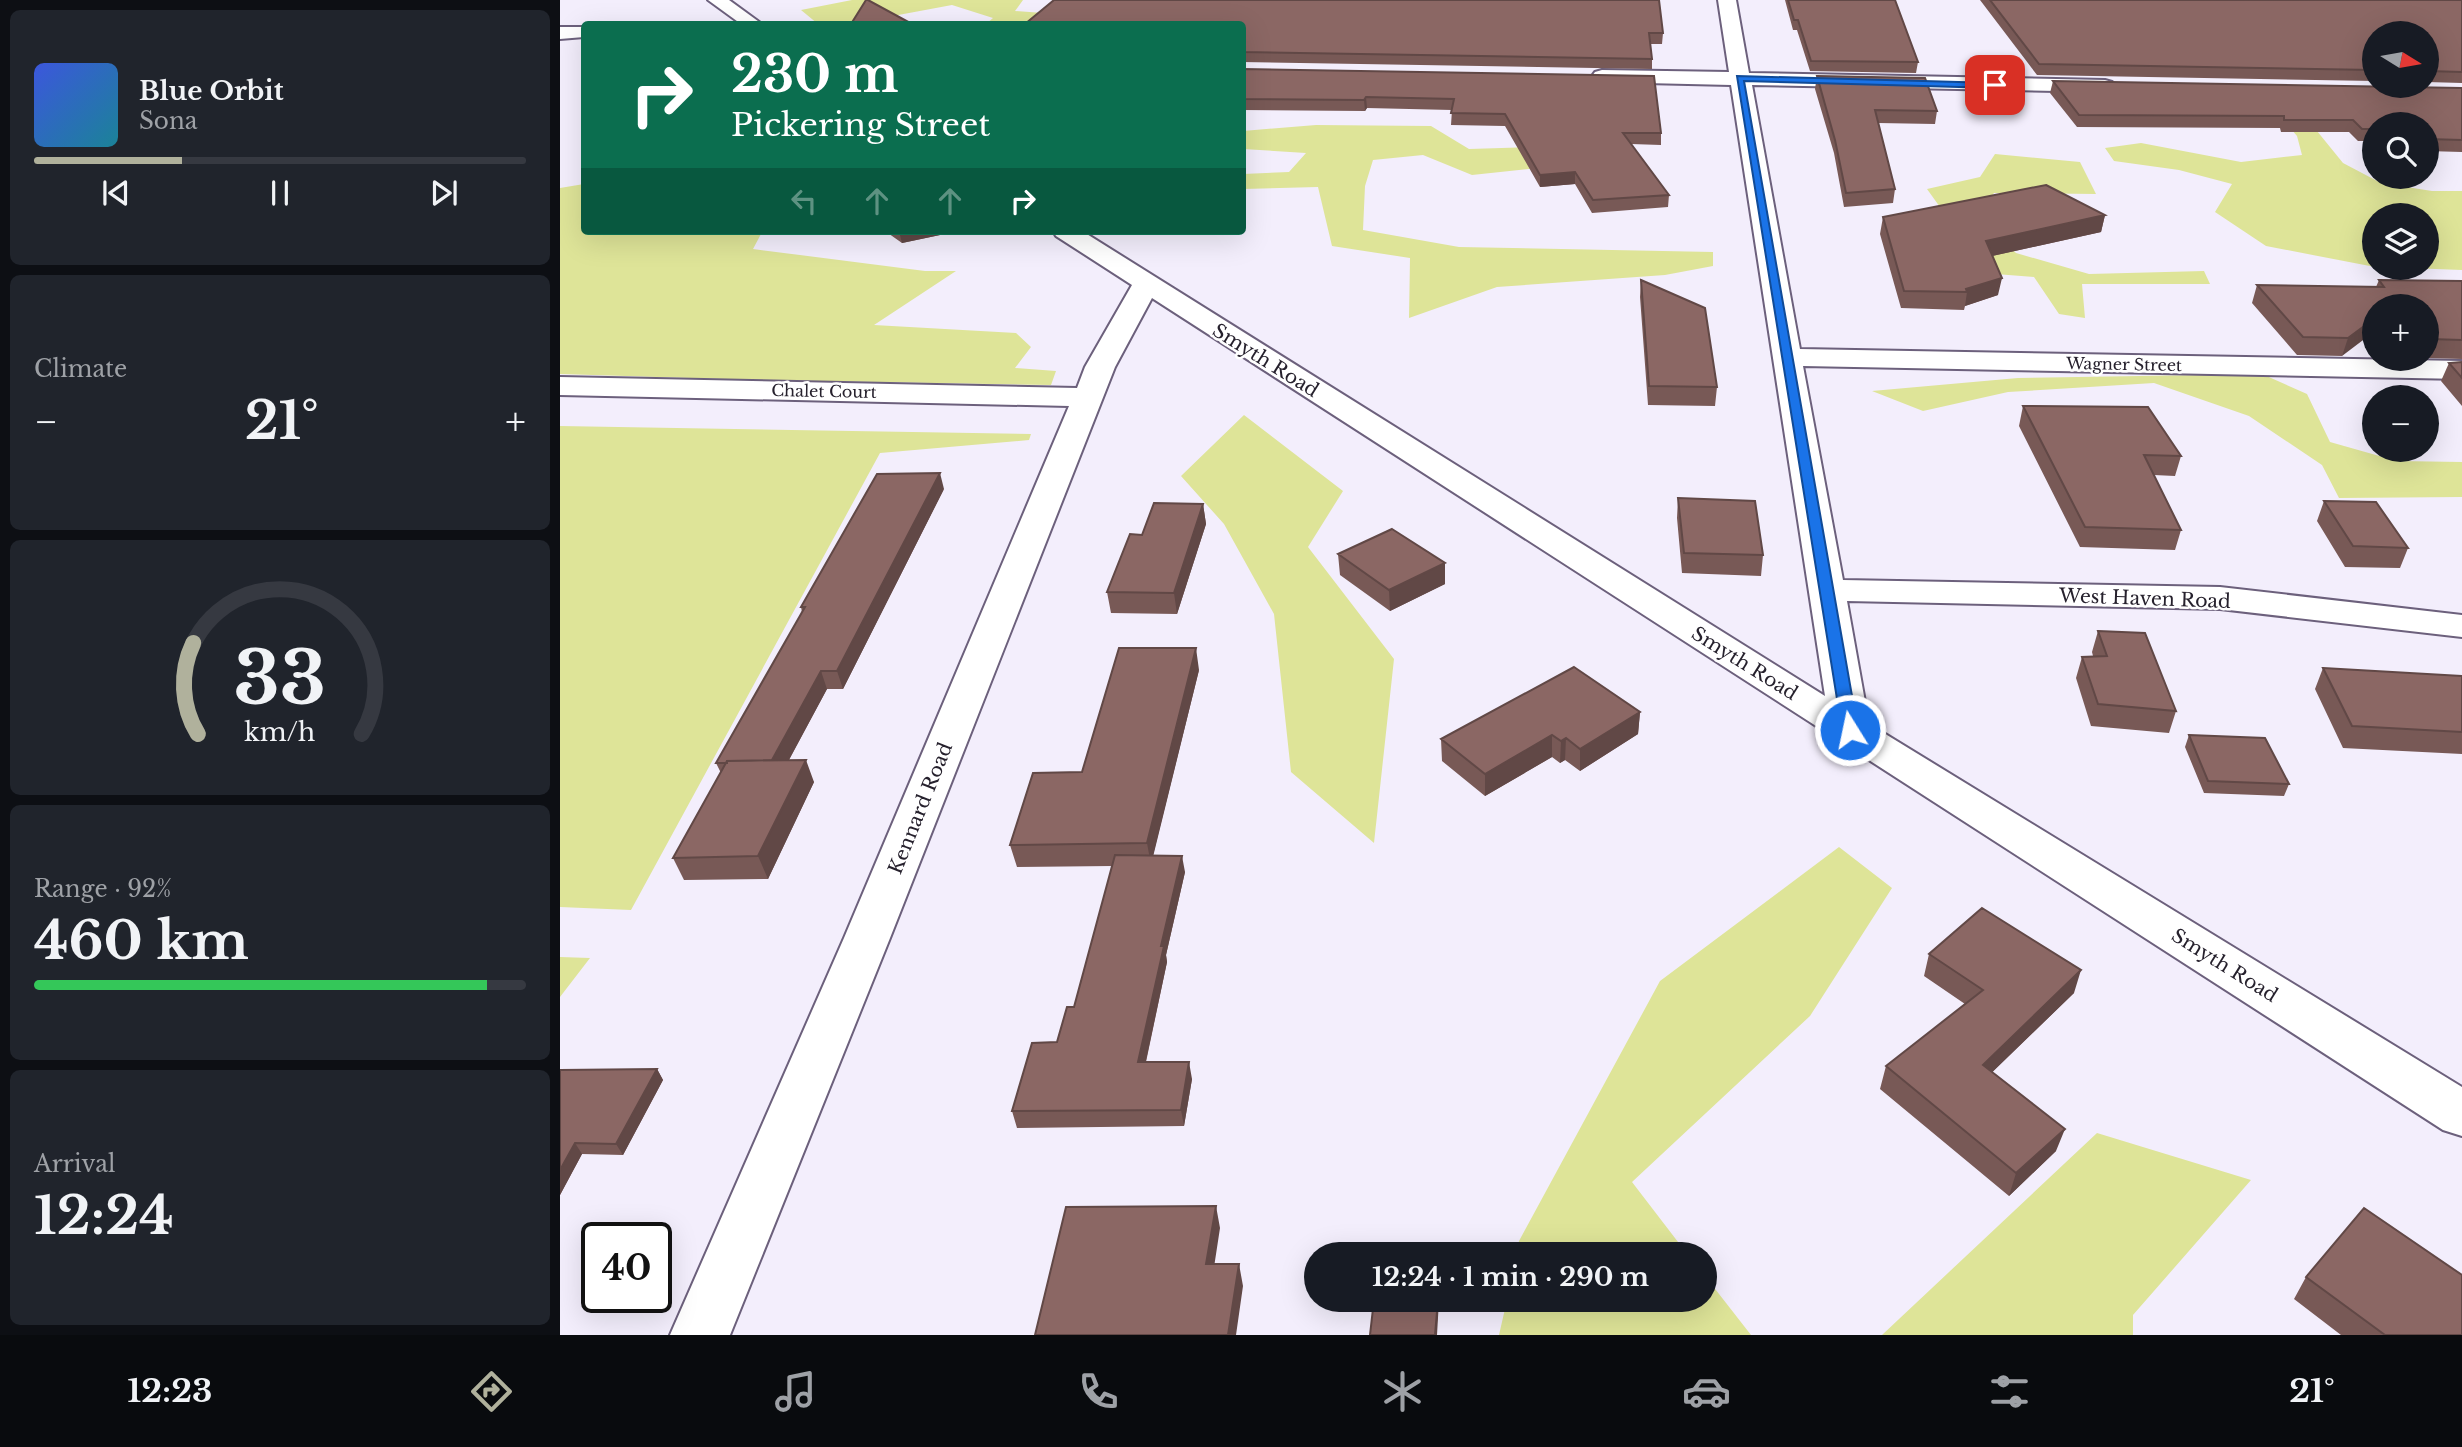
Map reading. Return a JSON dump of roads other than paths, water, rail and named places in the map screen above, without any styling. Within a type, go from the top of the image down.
[{"type":"street","points":[[717,0],[748,21]]},
{"type":"street","points":[[1727,0],[1850,730]]},
{"type":"street","points":[[560,33],[581,32]]},
{"type":"street","points":[[1588,76],[2122,86]]},
{"type":"street","name":"Smyth Road","points":[[1071,235],[1850,730],[2462,1114]]},
{"type":"street","name":"Kennard Road","points":[[700,1335],[867,938],[1083,409],[1121,328],[1146,285]]},
{"type":"street","name":"Wagner Street","points":[[1787,357],[2462,370]]},
{"type":"street","name":"Chalet Court","points":[[560,386],[1083,409]]},
{"type":"street","name":"Chalet Court","points":[[560,408],[1083,409]]},
{"type":"street","name":"West Haven Road","points":[[1826,590],[2220,598],[2462,626]]}]
